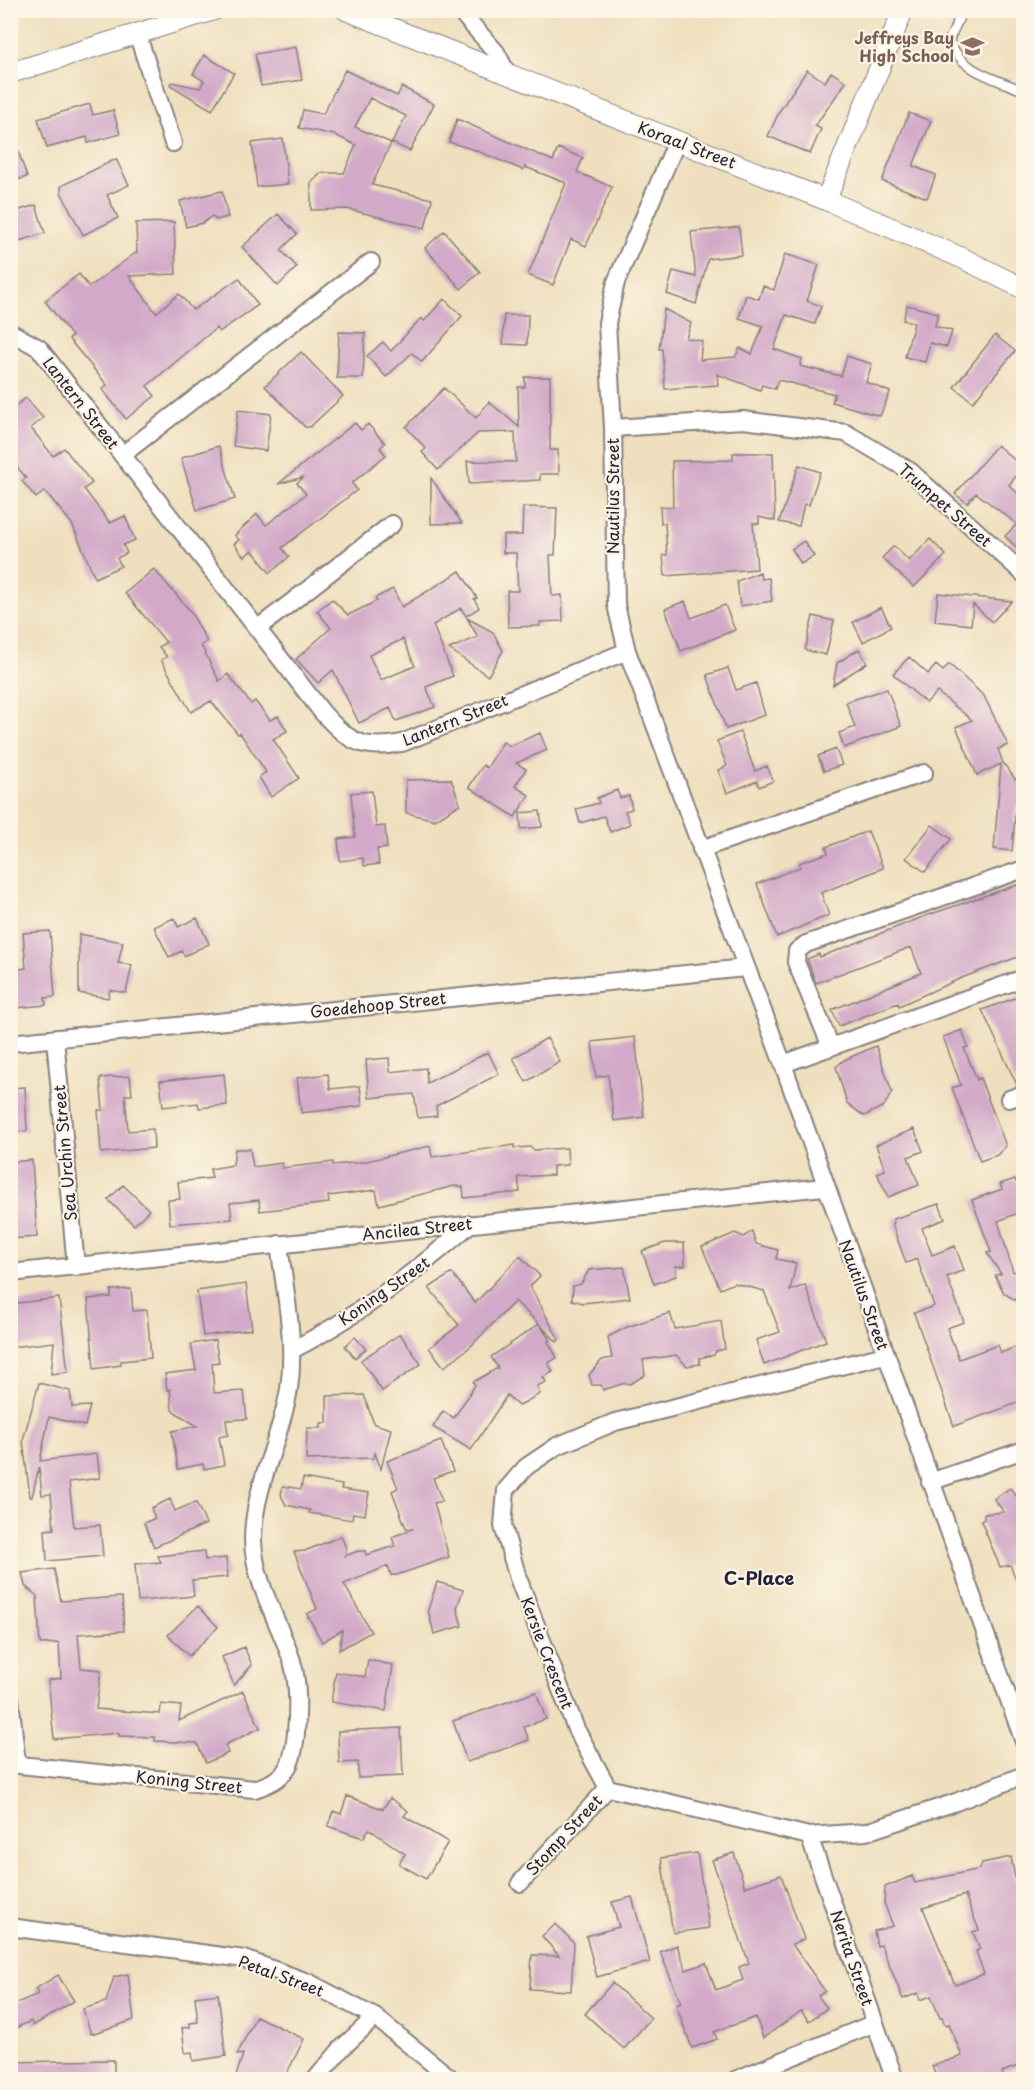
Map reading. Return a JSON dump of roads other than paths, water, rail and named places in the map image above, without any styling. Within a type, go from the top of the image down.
[{"type":"street","points":[[10,73],[214,10]]},
{"type":"street","name":"Koraal Street","points":[[346,10],[826,200],[962,258],[1023,289]]},
{"type":"street","points":[[459,10],[496,52],[508,75]]},
{"type":"street","points":[[826,200],[903,10]]},
{"type":"street","points":[[137,33],[173,143]]},
{"type":"street","name":"Nautilus Street","points":[[677,141],[616,282],[607,323],[613,428],[616,605],[627,651],[783,1064],[824,1186],[1023,1742]]},
{"type":"street","name":"Lantern Street","points":[[122,455],[371,262]]},
{"type":"street","name":"Lantern Street","points":[[10,332],[39,348],[340,733],[357,743],[381,747],[402,743],[627,651]]},
{"type":"street","name":"Trumpet Street","points":[[613,428],[743,420],[846,433],[910,471],[1023,574]]},
{"type":"street","points":[[257,628],[392,524]]},
{"type":"street","points":[[701,849],[924,773]]},
{"type":"street","points":[[831,1047],[796,962],[797,951],[806,944],[1023,869]]},
{"type":"street","name":"Goedehoop Street","points":[[10,1043],[745,968]]},
{"type":"street","points":[[783,1064],[1023,978]]},
{"type":"street","name":"Sea Urchin Street","points":[[54,1038],[76,1267]]},
{"type":"street","name":"Ancilea Street","points":[[10,1273],[824,1186]]},
{"type":"street","name":"Koning Street","points":[[292,1350],[323,1334],[429,1261],[470,1224]]},
{"type":"street","name":"Koning Street","points":[[14,1764],[254,1789],[270,1785],[286,1773],[295,1747],[298,1702],[296,1683],[293,1663],[258,1573],[253,1540],[258,1503],[289,1390],[292,1350],[279,1244]]},
{"type":"street","name":"Kersie Crescent","points":[[608,1788],[576,1729],[518,1578],[503,1526],[506,1490],[526,1467],[557,1446],[615,1422],[885,1355]]},
{"type":"street","points":[[930,1482],[1023,1450]]},
{"type":"street","points":[[10,1698],[14,1764]]},
{"type":"street","points":[[608,1788],[809,1836],[866,1832],[956,1802],[1023,1775]]},
{"type":"street","name":"Stomp Street","points":[[520,1883],[608,1788]]},
{"type":"street","name":"Nerita Street","points":[[809,1836],[895,2079]]},
{"type":"street","name":"Petal Street","points":[[10,1927],[244,1959],[310,1983],[375,2017],[453,2079]]},
{"type":"street","points":[[315,2079],[375,2017]]},
{"type":"street","points":[[735,2079],[875,2023]]},
{"type":"lane","points":[[963,10],[949,40],[955,55],[968,68],[1023,91]]},
{"type":"place","name":"Jeffreys Bay High School","points":[[972,47]]},
{"type":"district","name":"C-Place","points":[[759,1579]]}]
